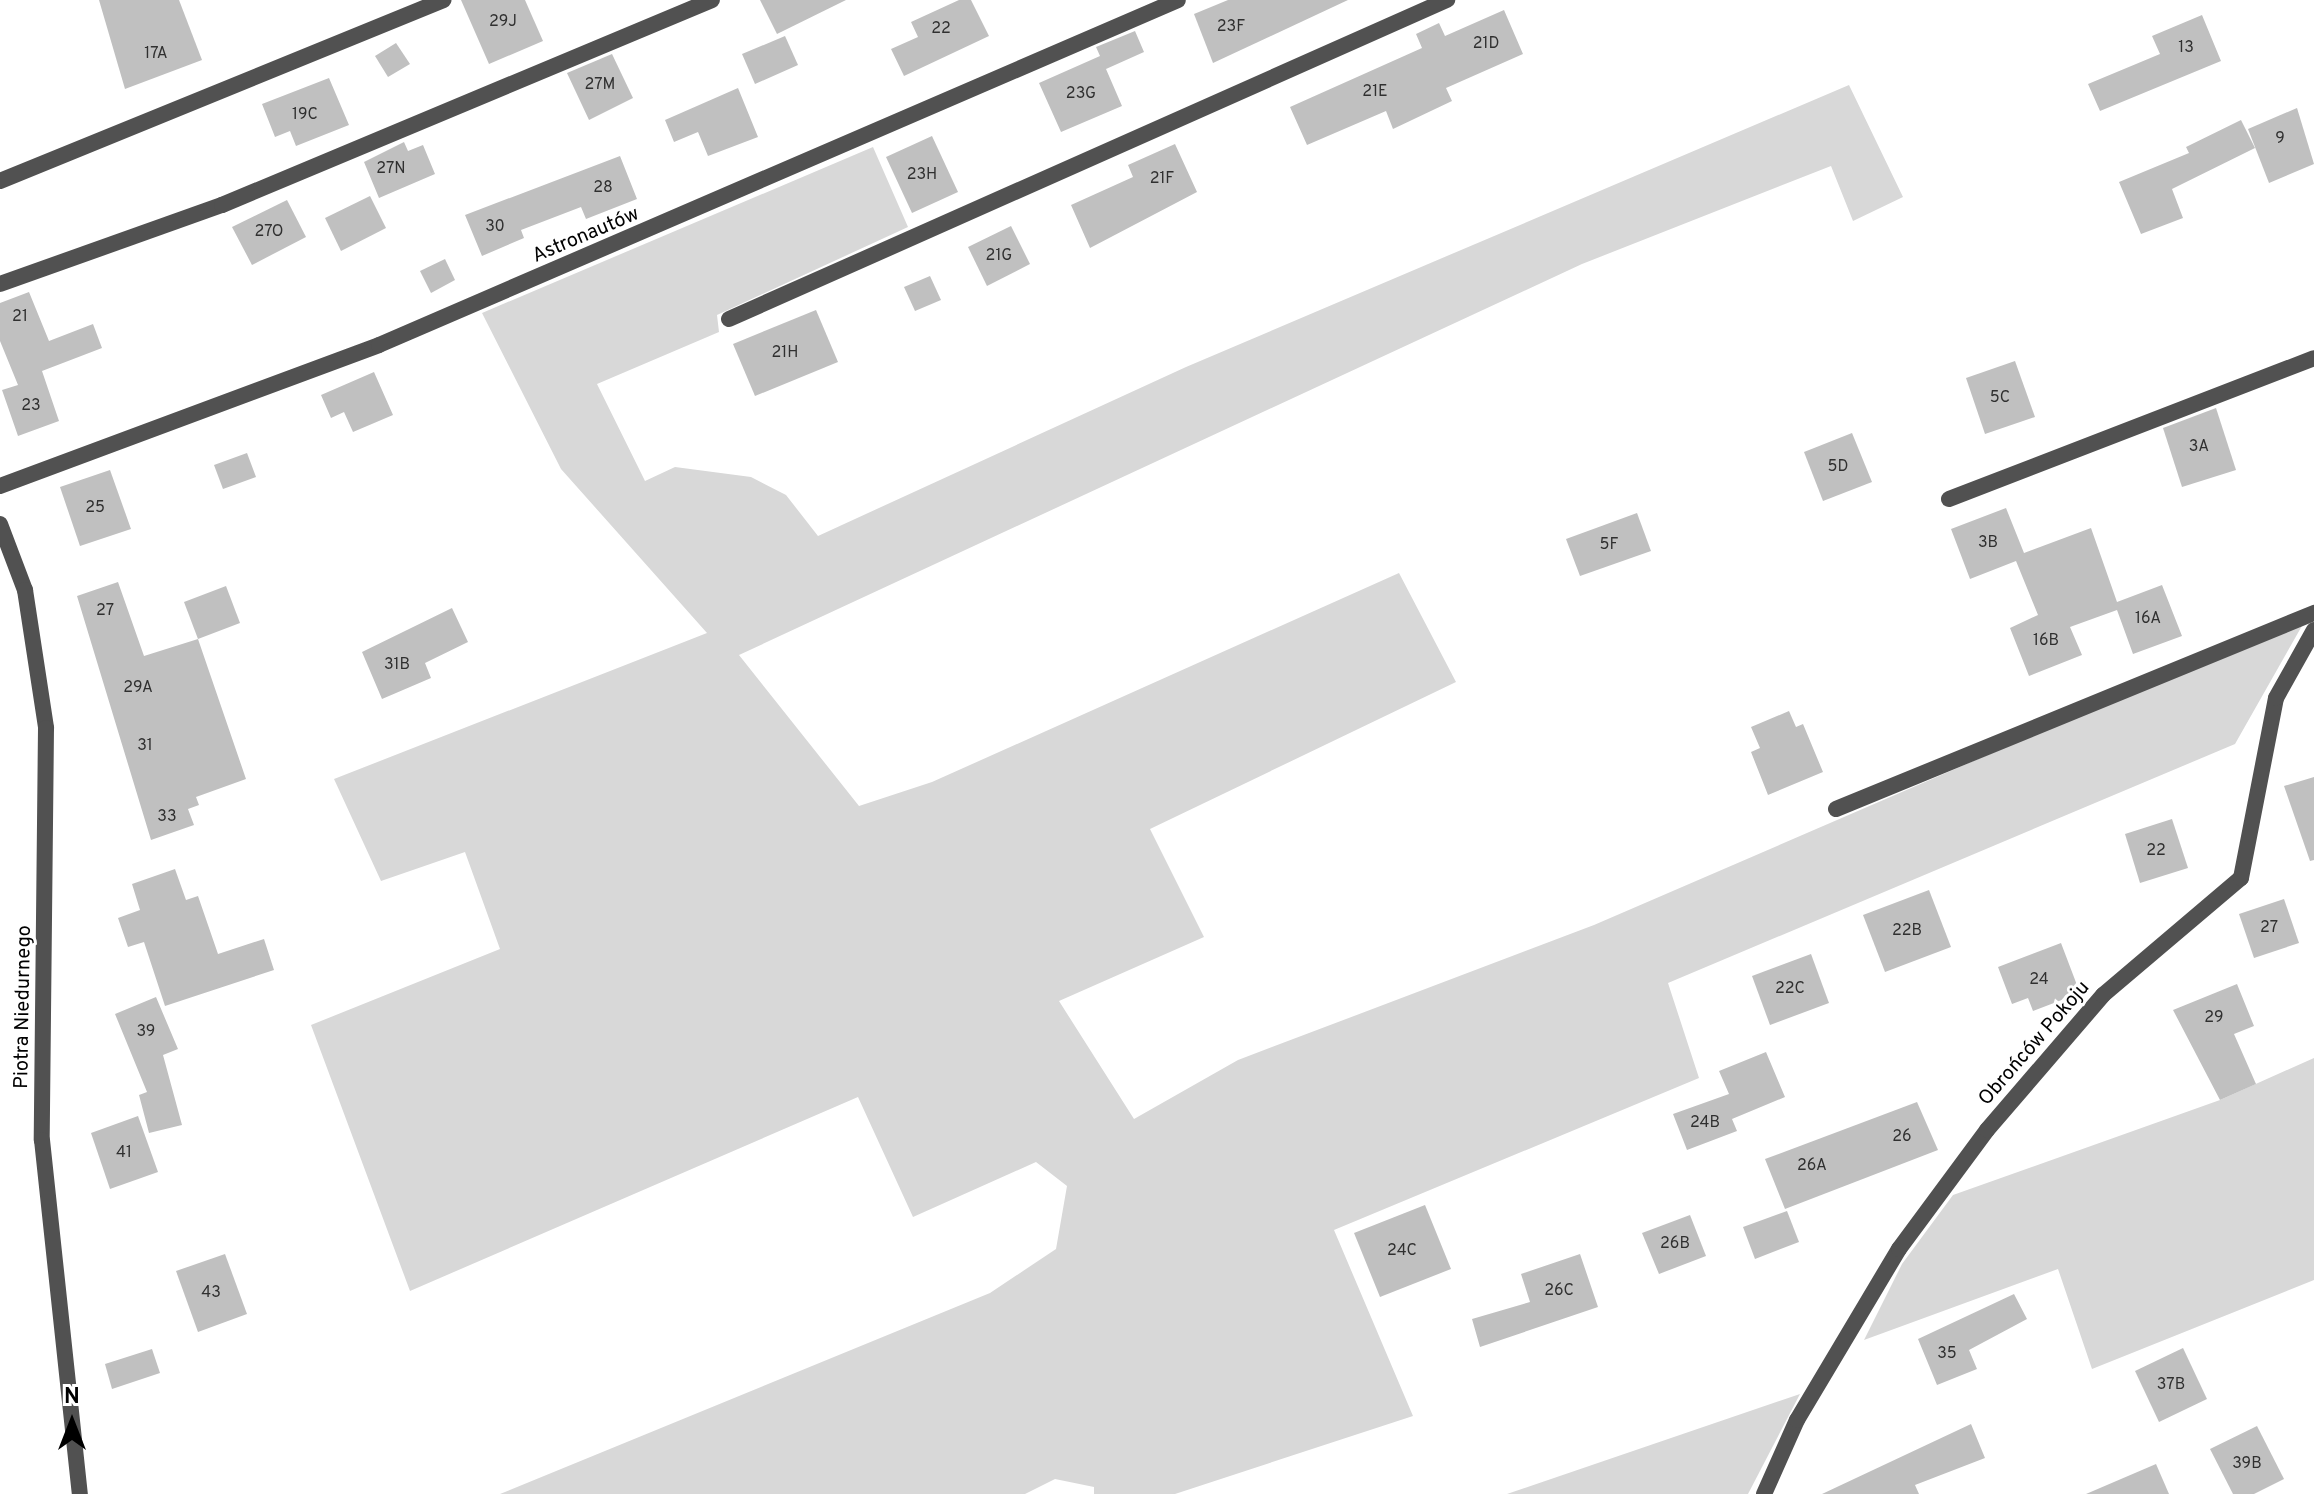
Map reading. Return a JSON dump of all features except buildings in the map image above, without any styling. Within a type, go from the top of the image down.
[{"type":"street","points":[[0,181],[444,0]]},
{"type":"street","points":[[0,284],[222,205],[712,0]]},
{"type":"street","name":"Astronautów","points":[[0,486],[379,345],[1178,0]]},
{"type":"street","points":[[729,319],[1447,0]]},
{"type":"street","points":[[1949,499],[2314,358]]},
{"type":"street","name":"Piotra Niedurnego","points":[[0,524],[25,590],[46,728],[42,1140],[80,1494]]},
{"type":"street","points":[[1836,809],[2314,613]]},
{"type":"street","name":"Obrońców Pokoju","points":[[1764,1494],[1797,1420],[1899,1249],[1987,1130],[2103,995],[2241,878],[2276,698],[2314,630]]},
{"type":"shaded area","points":[[1849,85],[1903,197],[1853,221],[1831,166],[1582,264],[739,655],[859,806],[932,782],[1399,573],[1456,682],[1150,829],[1204,937],[1059,1001],[1134,1119],[1238,1060],[1594,925],[2307,617],[2235,744],[1668,983],[1699,1078],[1334,1230],[1413,1416],[1175,1494],[1094,1494],[1094,1487],[1055,1479],[1025,1494],[500,1494],[990,1293],[1056,1249],[1067,1186],[1036,1162],[913,1217],[858,1097],[410,1291],[311,1025],[500,949],[465,852],[381,881],[334,779],[707,633],[561,469],[482,313],[873,147],[908,227],[717,315],[719,332],[597,384],[645,481],[675,467],[751,477],[786,495],[818,536],[1186,367]]},
{"type":"shaded area","points":[[2314,1058],[2314,1280],[2092,1369],[2058,1269],[1864,1340],[1902,1264],[1953,1195],[2220,1100]]},
{"type":"shaded area","points":[[1800,1394],[1748,1494],[1507,1494]]}]
